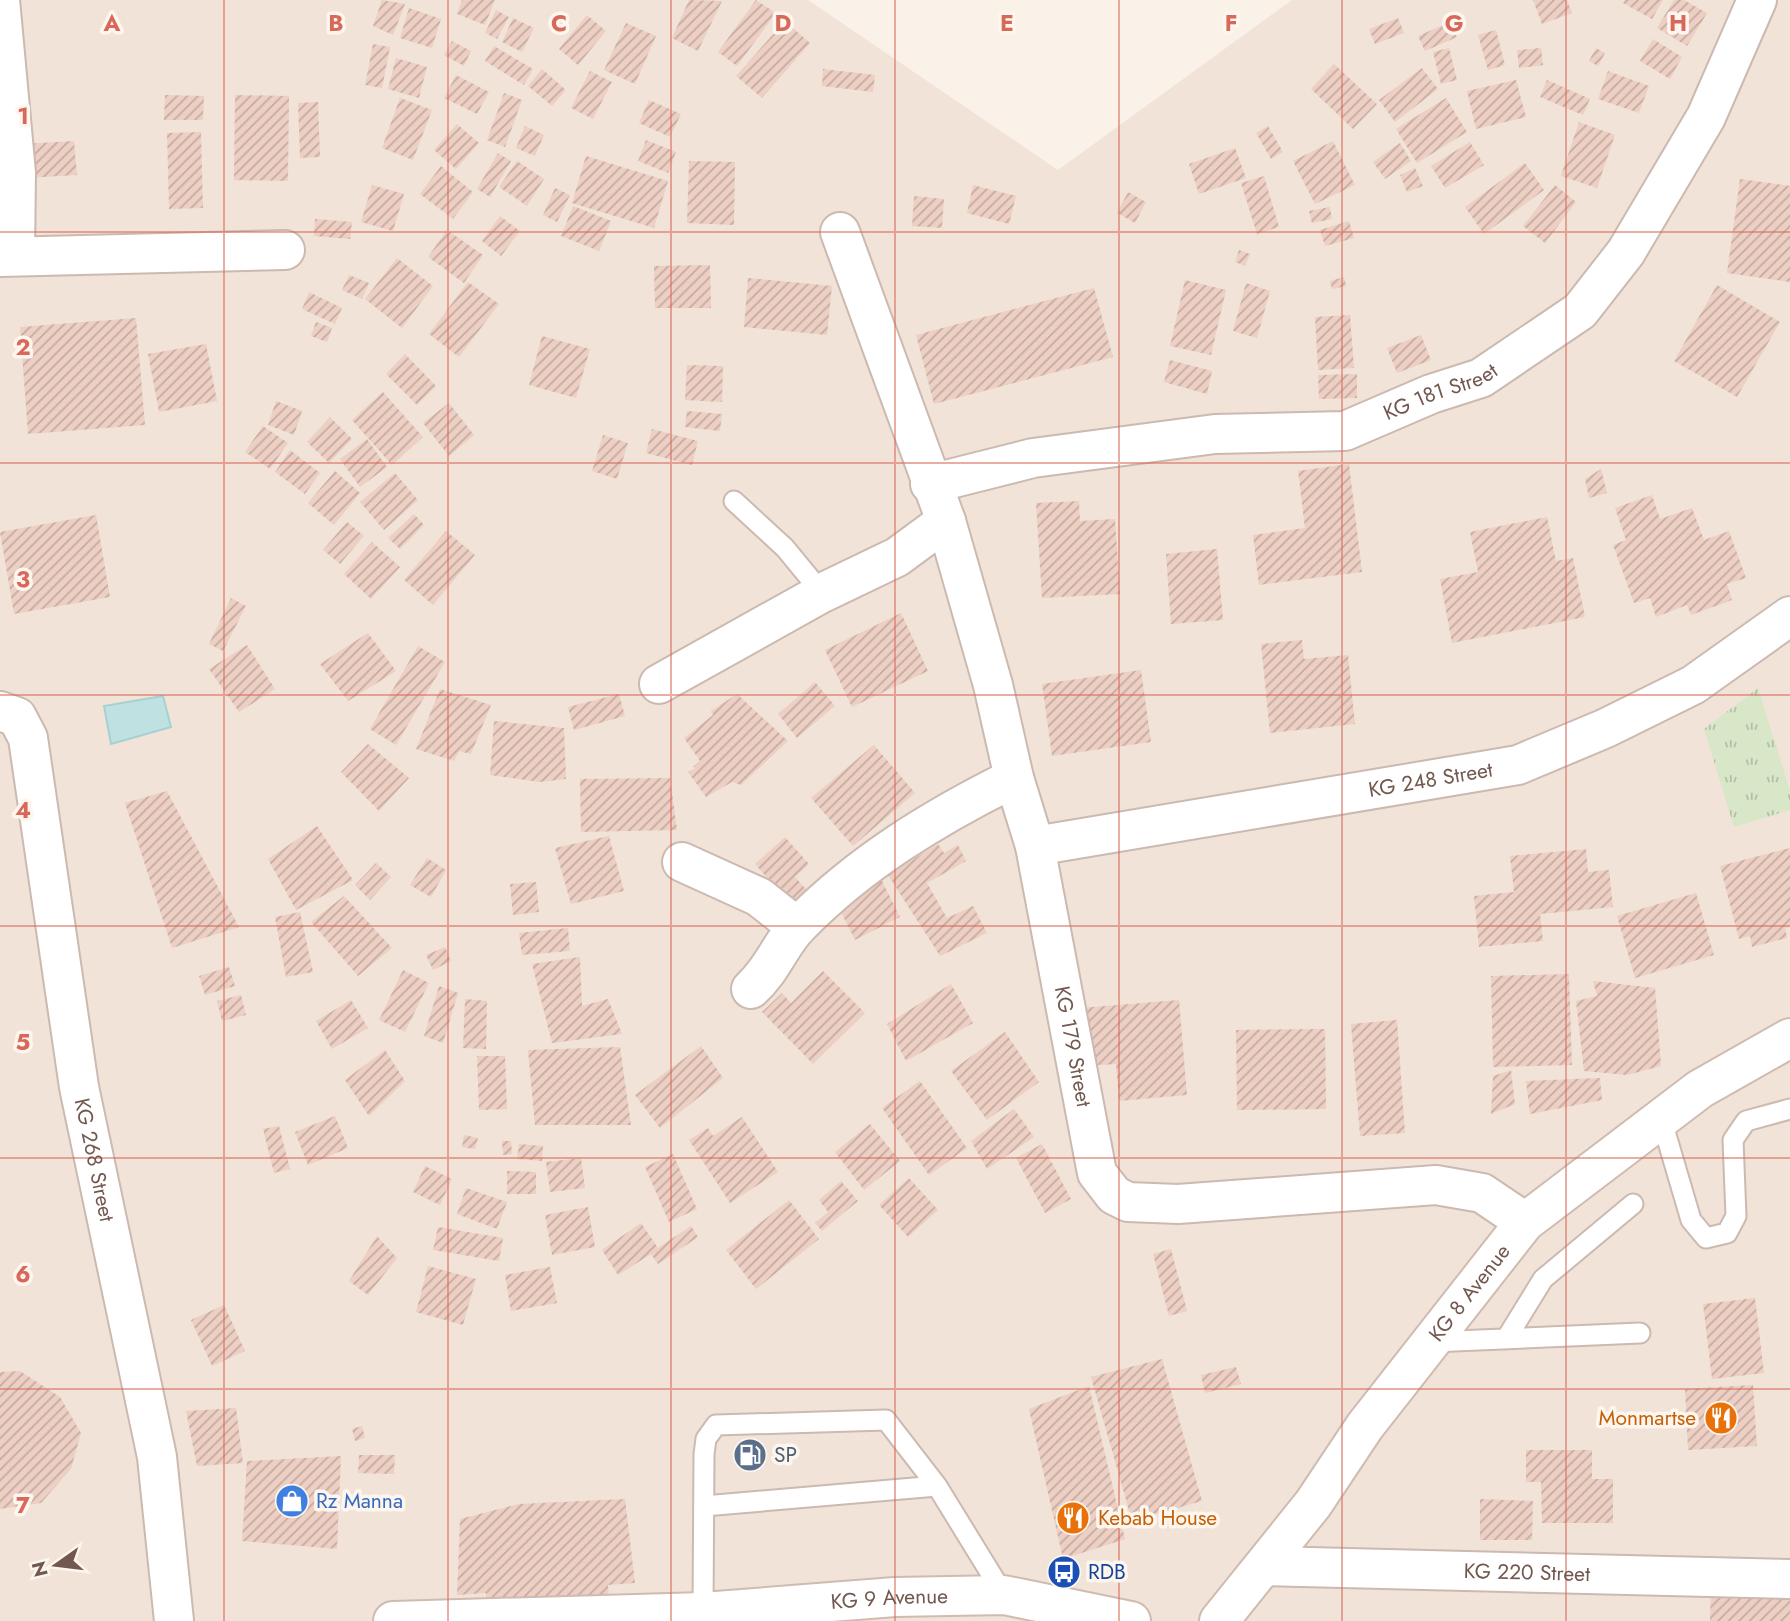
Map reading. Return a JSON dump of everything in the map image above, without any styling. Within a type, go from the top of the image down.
[{"type":"street","points":[[0,0],[16,173],[8,256],[285,250]]},
{"type":"street","name":"KG 181 Street","points":[[930,484],[1033,458],[1215,434],[1345,431],[1431,394],[1481,378],[1580,311],[1626,252],[1706,117],[1757,0]]},
{"type":"street","name":"KG 179 Street","points":[[840,232],[930,484],[946,521],[993,685],[1014,778],[1035,846],[1097,1173],[1114,1195],[1128,1202],[1178,1204],[1436,1185],[1482,1193],[1525,1222]]},
{"type":"street","points":[[659,684],[822,593],[897,556],[946,521]]},
{"type":"street","name":"KG 248 Street","points":[[1035,846],[1518,765],[1606,728],[1693,685],[1790,615]]},
{"type":"street","name":"KG 268 Street","points":[[0,711],[17,717],[28,738],[79,1087],[157,1457],[174,1621]]},
{"type":"street","points":[[751,989],[769,972],[797,927],[868,863],[940,815],[1014,778]]},
{"type":"street","points":[[682,862],[759,897],[797,927]]},
{"type":"street","name":"KG 8 Avenue","points":[[1219,1621],[1313,1504],[1364,1426],[1525,1222],[1700,1089],[1790,1038]]},
{"type":"street","name":"KG 220 Street","points":[[1265,1566],[1790,1580]]},
{"type":"street","name":"KG 9 Avenue","points":[[393,1621],[630,1618],[895,1597],[1004,1595],[1131,1621]]},
{"type":"lane","points":[[734,501],[785,548],[822,593]]},
{"type":"lane","points":[[1661,1118],[1691,1220],[1706,1238],[1727,1233],[1736,1216],[1733,1140],[1746,1121],[1790,1109]]},
{"type":"lane","points":[[1506,1339],[1542,1279],[1633,1204]]},
{"type":"lane","points":[[1431,1342],[1640,1333]]},
{"type":"lane","points":[[703,1612],[706,1439],[716,1425],[881,1418],[891,1424],[937,1486],[1004,1595]]},
{"type":"lane","points":[[704,1506],[937,1486]]},
{"type":"shaded area","points":[[0,0],[808,0],[1058,170],[1292,0],[1790,0],[1790,1621],[0,1621]]},
{"type":"green space","points":[[1758,688],[1790,791],[1790,810],[1734,827],[1704,729]]},
{"type":"water","points":[[163,696],[171,727],[111,744],[104,706]]},
{"type":"building","points":[[382,0],[405,4],[393,35],[373,26]]},
{"type":"building","points":[[462,0],[495,0],[485,25],[457,14]]},
{"type":"building","points":[[689,0],[722,1],[698,51],[672,38]]},
{"type":"building","points":[[756,0],[776,13],[737,66],[718,52]]},
{"type":"building","points":[[1533,0],[1567,0],[1572,13],[1542,24]]},
{"type":"building","points":[[1625,0],[1663,0],[1652,19],[1623,3]]},
{"type":"building","points":[[1674,0],[1684,0],[1707,13],[1687,46],[1657,28]]},
{"type":"building","points":[[409,8],[441,19],[432,48],[400,38]]},
{"type":"building","points":[[496,10],[509,17],[497,39],[485,33]]},
{"type":"building","points":[[587,15],[606,31],[578,65],[559,49]]},
{"type":"building","points":[[513,18],[534,28],[522,52],[502,42]]},
{"type":"building","points":[[1398,18],[1404,33],[1375,44],[1369,29]]},
{"type":"building","points":[[785,21],[810,43],[762,98],[736,76]]},
{"type":"building","points":[[1450,22],[1457,37],[1425,51],[1418,36]]},
{"type":"building","points":[[626,23],[656,36],[635,84],[604,70]]},
{"type":"building","points":[[1496,30],[1505,65],[1488,70],[1478,35]]},
{"type":"building","points":[[1653,39],[1682,57],[1670,79],[1640,61]]},
{"type":"building","points":[[452,41],[471,51],[464,66],[444,55]]},
{"type":"building","points":[[373,44],[390,47],[382,88],[365,85]]},
{"type":"building","points":[[494,46],[533,69],[524,85],[485,61]]},
{"type":"building","points":[[1449,48],[1457,80],[1441,84],[1433,52]]},
{"type":"building","points":[[1541,48],[1543,65],[1519,68],[1517,50]]},
{"type":"building","points":[[1596,48],[1605,53],[1598,66],[1589,61]]},
{"type":"building","points":[[396,58],[427,67],[419,98],[388,89]]},
{"type":"building","points":[[1334,64],[1377,104],[1353,129],[1311,89]]},
{"type":"building","points":[[1422,68],[1438,89],[1395,122],[1379,100]]},
{"type":"building","points":[[542,69],[566,90],[552,106],[528,86]]},
{"type":"building","points":[[823,69],[875,75],[873,92],[822,86]]},
{"type":"building","points":[[590,71],[612,82],[593,119],[571,108]]},
{"type":"building","points":[[1608,71],[1649,86],[1639,113],[1598,99]]},
{"type":"building","points":[[456,75],[489,92],[477,114],[444,98]]},
{"type":"building","points":[[1516,80],[1526,117],[1476,129],[1467,91]]},
{"type":"building","points":[[1547,80],[1590,99],[1583,115],[1540,97]]},
{"type":"building","points":[[504,93],[522,100],[505,147],[487,140]]},
{"type":"building","points":[[165,95],[204,96],[203,120],[164,120]]},
{"type":"building","points":[[235,95],[289,96],[288,181],[234,180]]},
{"type":"building","points":[[400,98],[432,110],[413,160],[382,148]]},
{"type":"building","points":[[1446,98],[1467,132],[1417,163],[1396,129]]},
{"type":"building","points":[[649,100],[681,114],[670,137],[639,123]]},
{"type":"building","points":[[318,102],[320,157],[300,158],[298,103]]},
{"type":"building","points":[[1579,122],[1615,135],[1597,188],[1561,176]]},
{"type":"building","points":[[457,124],[479,143],[456,169],[434,150]]},
{"type":"building","points":[[525,126],[544,135],[535,156],[516,148]]},
{"type":"building","points":[[1268,126],[1283,152],[1271,159],[1256,133]]},
{"type":"building","points":[[201,132],[203,208],[169,209],[167,133]]},
{"type":"building","points":[[646,140],[676,152],[668,173],[638,161]]},
{"type":"building","points":[[74,141],[77,175],[25,178],[23,144]]},
{"type":"building","points":[[1333,141],[1355,185],[1315,204],[1293,161]]},
{"type":"building","points":[[1470,142],[1484,165],[1445,188],[1431,166]]},
{"type":"building","points":[[1400,143],[1411,161],[1385,179],[1373,162]]},
{"type":"building","points":[[1235,148],[1246,178],[1199,194],[1189,164]]},
{"type":"building","points":[[498,153],[511,161],[490,197],[477,189]]},
{"type":"building","points":[[586,156],[668,181],[654,228],[572,203]]},
{"type":"building","points":[[517,161],[544,179],[527,206],[499,187]]},
{"type":"building","points":[[689,161],[735,162],[734,225],[687,223]]},
{"type":"building","points":[[1525,163],[1544,190],[1484,234],[1465,207]]},
{"type":"building","points":[[441,166],[473,192],[453,219],[420,194]]},
{"type":"building","points":[[1415,168],[1423,186],[1407,192],[1400,175]]},
{"type":"building","points":[[1264,176],[1279,227],[1257,234],[1241,183]]},
{"type":"building","points":[[1740,179],[1790,186],[1790,282],[1727,273]]},
{"type":"building","points":[[372,185],[404,194],[393,231],[361,222]]},
{"type":"building","points":[[973,185],[1016,196],[1009,224],[967,213]]},
{"type":"building","points":[[1555,185],[1576,202],[1545,243],[1523,226]]},
{"type":"building","points":[[555,188],[570,195],[557,222],[543,215]]},
{"type":"building","points":[[1128,192],[1146,202],[1135,223],[1117,213]]},
{"type":"building","points":[[914,196],[944,199],[942,228],[912,226]]},
{"type":"building","points":[[573,206],[611,221],[599,251],[561,236]]},
{"type":"building","points":[[1330,207],[1332,219],[1312,223],[1309,211]]},
{"type":"building","points":[[500,216],[520,231],[501,256],[482,241]]},
{"type":"building","points":[[315,219],[352,222],[350,239],[314,236]]},
{"type":"building","points":[[1349,221],[1354,238],[1325,246],[1320,230]]},
{"type":"building","points":[[447,230],[483,255],[464,283],[428,257]]},
{"type":"building","points":[[1239,250],[1250,254],[1245,266],[1235,262]]},
{"type":"building","points":[[397,258],[433,286],[402,328],[365,299]]},
{"type":"building","points":[[710,265],[711,308],[655,308],[654,266]]},
{"type":"building","points":[[349,275],[369,283],[362,299],[342,290]]},
{"type":"building","points":[[1344,277],[1346,286],[1332,289],[1330,281]]},
{"type":"building","points":[[748,278],[832,286],[827,335],[744,327]]},
{"type":"building","points":[[1185,280],[1226,290],[1211,355],[1170,346]]},
{"type":"building","points":[[468,282],[499,304],[459,357],[429,334]]},
{"type":"building","points":[[1246,283],[1270,291],[1257,338],[1233,331]]},
{"type":"building","points":[[1717,285],[1780,322],[1737,397],[1674,361]]},
{"type":"building","points":[[1094,288],[1113,357],[934,404],[916,335]]},
{"type":"building","points":[[309,292],[342,308],[335,324],[302,309]]},
{"type":"building","points":[[1350,315],[1354,368],[1318,370],[1315,317]]},
{"type":"building","points":[[136,318],[145,425],[28,434],[20,327]]},
{"type":"building","points":[[316,322],[332,328],[327,342],[311,336]]},
{"type":"building","points":[[1421,335],[1431,360],[1397,373],[1387,348]]},
{"type":"building","points":[[542,336],[590,349],[576,398],[529,385]]},
{"type":"building","points":[[206,344],[217,401],[159,412],[148,354]]},
{"type":"building","points":[[405,354],[436,386],[417,405],[386,374]]},
{"type":"building","points":[[1170,360],[1212,371],[1207,394],[1164,382]]},
{"type":"building","points":[[687,365],[723,366],[722,402],[685,400]]},
{"type":"building","points":[[1357,374],[1357,398],[1319,399],[1318,375]]},
{"type":"building","points":[[383,392],[423,437],[392,465],[352,420]]},
{"type":"building","points":[[276,401],[302,411],[294,435],[268,425]]},
{"type":"building","points":[[449,403],[474,435],[449,456],[423,423]]},
{"type":"building","points":[[687,411],[722,414],[720,431],[685,427]]},
{"type":"building","points":[[330,417],[352,439],[329,463],[307,442]]},
{"type":"building","points":[[263,426],[288,443],[270,469],[245,452]]},
{"type":"building","points":[[652,429],[698,441],[692,465],[646,453]]},
{"type":"building","points":[[603,435],[628,443],[617,479],[592,471]]},
{"type":"building","points":[[367,439],[387,467],[360,487],[340,459]]},
{"type":"building","points":[[290,450],[320,473],[305,494],[275,472]]},
{"type":"building","points":[[1349,464],[1362,572],[1259,585],[1253,535],[1305,528],[1298,471]]},
{"type":"building","points":[[1601,469],[1607,493],[1589,498],[1585,479]]},
{"type":"building","points":[[335,471],[360,493],[334,525],[308,503]]},
{"type":"building","points":[[395,473],[418,500],[384,530],[360,502]]},
{"type":"building","points":[[1652,495],[1660,519],[1692,508],[1704,540],[1729,531],[1746,578],[1727,584],[1732,600],[1691,615],[1687,605],[1656,617],[1650,598],[1634,603],[1613,545],[1626,540],[1615,508]]},
{"type":"building","points":[[1079,501],[1080,521],[1115,519],[1120,594],[1042,598],[1036,503]]},
{"type":"building","points":[[414,514],[424,525],[400,549],[388,538]]},
{"type":"building","points":[[96,515],[110,597],[14,614],[0,532]]},
{"type":"building","points":[[1547,517],[1556,561],[1573,558],[1585,617],[1452,643],[1440,579],[1478,572],[1470,532]]},
{"type":"building","points":[[347,522],[364,536],[340,564],[323,550]]},
{"type":"building","points":[[446,531],[475,555],[433,605],[404,580]]},
{"type":"building","points":[[372,542],[400,567],[371,599],[344,574]]},
{"type":"building","points":[[1217,549],[1223,620],[1171,624],[1166,554]]},
{"type":"building","points":[[231,598],[246,606],[223,651],[209,644]]},
{"type":"building","points":[[901,613],[928,671],[852,707],[825,650]]},
{"type":"building","points":[[368,633],[396,671],[348,701],[320,664]]},
{"type":"building","points":[[1302,640],[1304,659],[1348,655],[1355,724],[1270,733],[1261,644]]},
{"type":"building","points":[[247,645],[275,689],[239,712],[209,669]]},
{"type":"building","points":[[418,646],[445,662],[396,745],[370,729]]},
{"type":"building","points":[[1141,670],[1151,742],[1052,756],[1042,684]]},
{"type":"building","points":[[815,682],[835,706],[797,738],[778,714]]},
{"type":"building","points":[[440,689],[491,705],[471,754],[459,751],[454,761],[416,749]]},
{"type":"building","points":[[619,694],[625,716],[574,730],[568,707]]},
{"type":"building","points":[[737,694],[788,741],[741,785],[732,782],[706,797],[688,772],[696,768],[693,767],[700,761],[684,738],[713,715],[711,711]]},
{"type":"building","points":[[494,721],[564,728],[566,779],[540,782],[490,775]]},
{"type":"building","points":[[368,744],[409,778],[379,811],[341,772]]},
{"type":"building","points":[[874,745],[915,793],[853,846],[811,798]]},
{"type":"building","points":[[670,778],[677,830],[581,832],[580,779]]},
{"type":"building","points":[[167,791],[239,927],[172,948],[125,803]]},
{"type":"building","points":[[317,826],[353,880],[296,910],[268,859]]},
{"type":"building","points":[[609,836],[624,891],[571,904],[555,848]]},
{"type":"building","points":[[785,837],[809,864],[795,877],[813,897],[797,912],[755,864]]},
{"type":"building","points":[[938,844],[944,853],[958,845],[966,861],[927,883],[947,918],[973,906],[987,933],[940,956],[888,875]]},
{"type":"building","points":[[1790,848],[1790,927],[1785,928],[1787,938],[1752,947],[1750,936],[1739,939],[1720,866]]},
{"type":"building","points":[[1586,849],[1588,872],[1609,870],[1613,907],[1540,914],[1543,941],[1479,947],[1474,896],[1514,892],[1510,856]]},
{"type":"building","points":[[427,858],[446,870],[431,897],[410,885]]},
{"type":"building","points":[[376,863],[391,877],[370,900],[355,885]]},
{"type":"building","points":[[881,879],[900,917],[855,940],[836,902]]},
{"type":"building","points":[[536,882],[539,912],[513,915],[510,884]]},
{"type":"building","points":[[1696,893],[1714,955],[1635,978],[1617,916]]},
{"type":"building","points":[[344,896],[392,948],[358,976],[311,922]]},
{"type":"building","points":[[300,912],[313,972],[286,977],[275,917]]},
{"type":"building","points":[[568,928],[570,951],[522,955],[519,933]]},
{"type":"building","points":[[445,947],[451,961],[433,970],[426,955]]},
{"type":"building","points":[[580,957],[582,1006],[608,999],[622,1034],[552,1043],[532,964]]},
{"type":"building","points":[[229,967],[235,986],[205,995],[199,976]]},
{"type":"building","points":[[403,970],[429,983],[405,1032],[379,1020]]},
{"type":"building","points":[[823,971],[865,1013],[813,1064],[762,1012],[782,993],[791,1003]]},
{"type":"building","points":[[1569,974],[1572,1065],[1493,1067],[1491,976]]},
{"type":"building","points":[[1593,981],[1655,988],[1661,1066],[1627,1075],[1584,1071],[1576,1001],[1597,996]]},
{"type":"building","points":[[951,984],[973,1023],[906,1061],[887,1024]]},
{"type":"building","points":[[439,986],[458,993],[443,1043],[424,1036]]},
{"type":"building","points":[[241,995],[246,1015],[222,1021],[217,1001]]},
{"type":"building","points":[[465,999],[487,1001],[486,1049],[463,1048]]},
{"type":"building","points":[[351,1000],[368,1028],[332,1049],[316,1021]]},
{"type":"building","points":[[1179,1000],[1187,1095],[1119,1101],[1116,1064],[1086,1066],[1081,1008]]},
{"type":"building","points":[[1397,1020],[1405,1133],[1360,1136],[1351,1024]]},
{"type":"building","points":[[1325,1029],[1326,1109],[1237,1110],[1236,1030]]},
{"type":"building","points":[[1005,1032],[1039,1082],[987,1120],[951,1071]]},
{"type":"building","points":[[701,1046],[723,1078],[660,1128],[635,1095]]},
{"type":"building","points":[[620,1047],[631,1125],[535,1125],[528,1050]]},
{"type":"building","points":[[385,1050],[405,1081],[369,1116],[345,1080]]},
{"type":"building","points":[[477,1056],[505,1056],[507,1109],[479,1110]]},
{"type":"building","points":[[1511,1070],[1515,1104],[1491,1114],[1493,1076]]},
{"type":"building","points":[[1600,1078],[1602,1100],[1530,1114],[1526,1081]]},
{"type":"building","points":[[920,1081],[967,1148],[929,1175],[882,1108]]},
{"type":"building","points":[[1014,1109],[1034,1137],[987,1169],[971,1141]]},
{"type":"building","points":[[335,1116],[348,1148],[308,1165],[295,1132]]},
{"type":"building","points":[[742,1117],[778,1172],[730,1203],[689,1140],[708,1128],[713,1136]]},
{"type":"building","points":[[870,1124],[900,1161],[864,1190],[835,1152]]},
{"type":"building","points":[[279,1126],[290,1169],[274,1173],[263,1129]]},
{"type":"building","points":[[464,1135],[478,1138],[475,1149],[462,1147]]},
{"type":"building","points":[[502,1141],[511,1141],[512,1154],[503,1155]]},
{"type":"building","points":[[519,1144],[543,1146],[542,1161],[517,1159]]},
{"type":"building","points":[[1042,1144],[1071,1199],[1045,1213],[1016,1158]]},
{"type":"building","points":[[673,1154],[697,1209],[669,1222],[645,1167]]},
{"type":"building","points":[[581,1158],[585,1188],[550,1192],[546,1162]]},
{"type":"building","points":[[425,1166],[452,1179],[440,1205],[413,1192]]},
{"type":"building","points":[[507,1171],[536,1172],[536,1194],[507,1194]]},
{"type":"building","points":[[909,1178],[938,1210],[908,1237],[879,1205]]},
{"type":"building","points":[[841,1181],[858,1201],[822,1231],[815,1223],[828,1212],[819,1200]]},
{"type":"building","points":[[466,1188],[507,1202],[497,1229],[457,1214]]},
{"type":"building","points":[[789,1200],[819,1239],[756,1289],[726,1250]]},
{"type":"building","points":[[588,1207],[595,1247],[552,1255],[545,1215]]},
{"type":"building","points":[[641,1223],[658,1248],[691,1226],[698,1237],[658,1264],[651,1254],[618,1275],[602,1250]]},
{"type":"building","points":[[438,1227],[503,1238],[499,1261],[433,1250]]},
{"type":"building","points":[[377,1236],[397,1258],[368,1295],[349,1281]]},
{"type":"building","points":[[1171,1249],[1187,1311],[1169,1316],[1153,1254]]},
{"type":"building","points":[[428,1266],[476,1279],[463,1325],[416,1312]]},
{"type":"building","points":[[550,1267],[557,1303],[511,1311],[505,1275]]},
{"type":"building","points":[[1755,1298],[1764,1373],[1712,1379],[1703,1304]]},
{"type":"building","points":[[224,1305],[245,1351],[212,1366],[191,1320]]},
{"type":"building","points":[[1162,1359],[1202,1501],[1132,1521],[1091,1377]]},
{"type":"building","points":[[1236,1367],[1241,1384],[1205,1393],[1201,1375]]},
{"type":"building","points":[[20,1371],[60,1397],[81,1433],[71,1469],[41,1503],[0,1509],[0,1372]]},
{"type":"building","name":"Monmartse","points":[[1753,1385],[1757,1446],[1688,1450],[1685,1389]]},
{"type":"building","points":[[1089,1386],[1125,1539],[1063,1559],[1029,1409]]},
{"type":"building","points":[[236,1408],[243,1463],[197,1466],[186,1411]]},
{"type":"building","points":[[362,1426],[365,1438],[355,1441],[352,1429]]},
{"type":"building","points":[[1526,1450],[1592,1450],[1592,1479],[1613,1479],[1613,1523],[1542,1523],[1541,1482],[1526,1482]]},
{"type":"building","points":[[359,1455],[395,1455],[394,1474],[358,1473]]},
{"type":"building","name":"Rz Manna","points":[[341,1456],[337,1549],[242,1541],[247,1461]]},
{"type":"building","points":[[625,1499],[635,1583],[608,1585],[609,1600],[487,1609],[486,1593],[457,1595],[460,1519],[519,1504]]},
{"type":"building","points":[[1480,1499],[1533,1501],[1532,1540],[1480,1540]]},
{"type":"building","points":[[1790,1583],[1790,1621],[1710,1621],[1711,1589]]},
{"type":"place","name":"Monmartse","points":[[1721,1418]]},
{"type":"place","name":"SP","points":[[750,1455]]},
{"type":"place","name":"Rz Manna","points":[[292,1501]]},
{"type":"place","name":"Kebab House","points":[[1073,1518]]},
{"type":"place","name":"RDB","points":[[1064,1572]]}]
